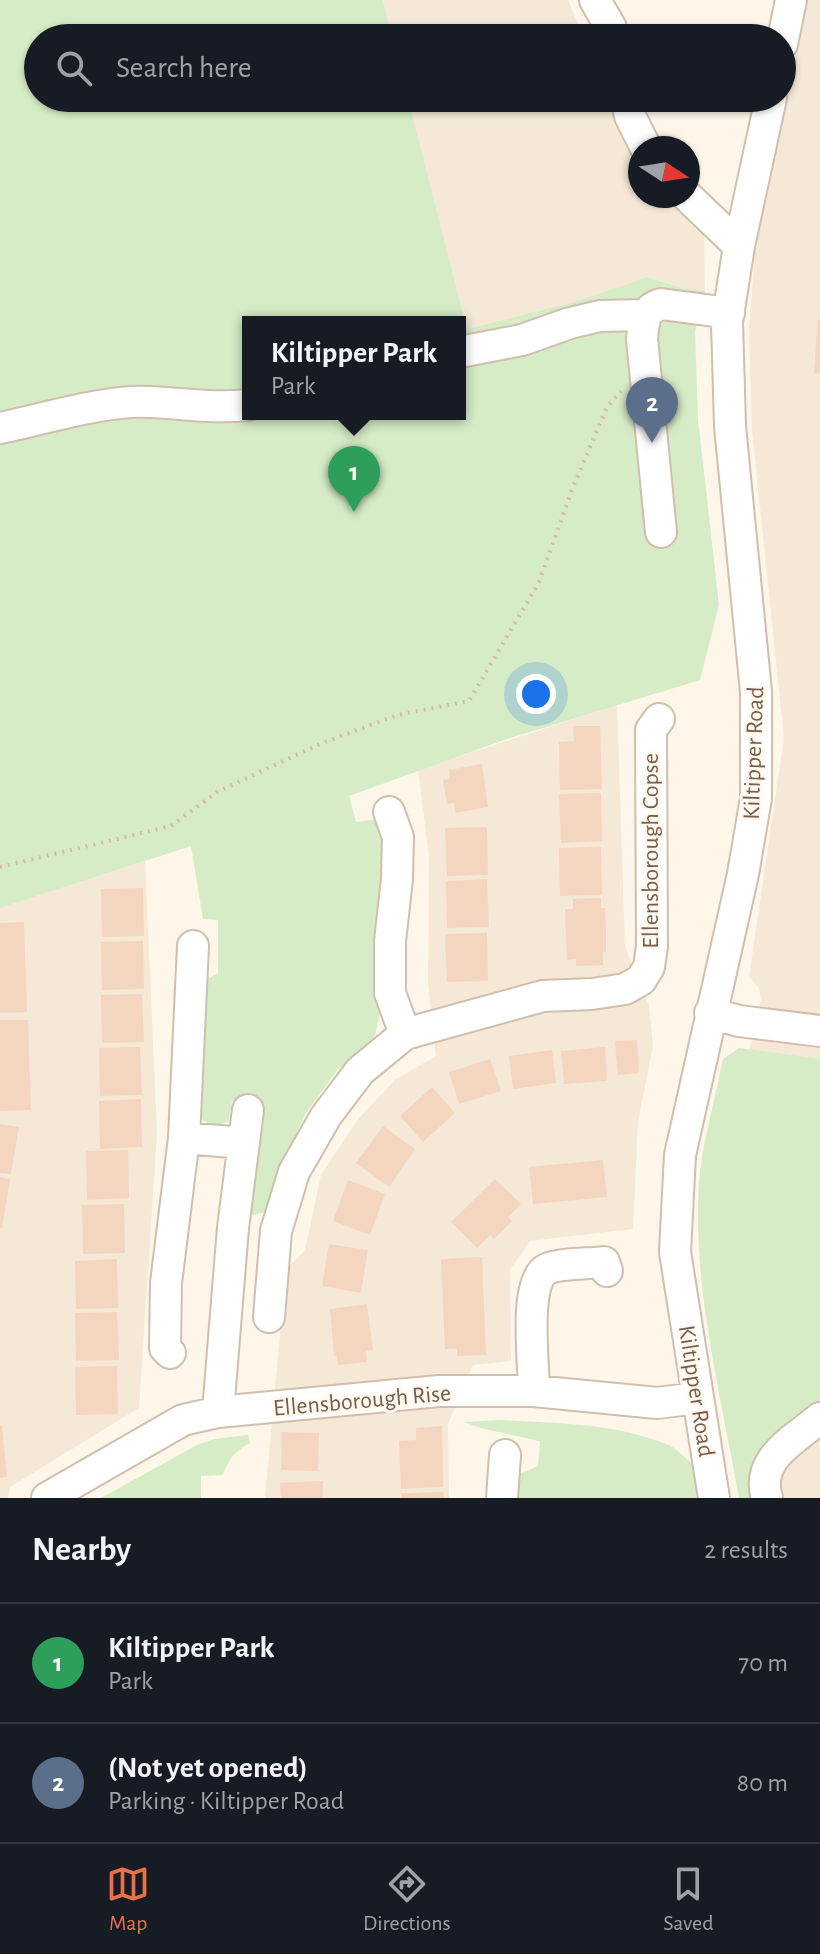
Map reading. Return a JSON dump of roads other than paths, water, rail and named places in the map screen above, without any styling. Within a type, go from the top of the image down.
[{"type":"street","points":[[595,0],[609,24]]},
{"type":"street","points":[[786,24],[791,0]]},
{"type":"street","points":[[629,112],[640,136]]},
{"type":"street","name":"Kiltipper Road","points":[[714,1498],[675,1252],[680,1155],[743,874],[756,798],[756,692],[730,426],[727,353],[729,313],[739,246],[768,112]]},
{"type":"street","points":[[699,208],[739,246]]},
{"type":"street","points":[[661,532],[642,339],[645,315],[661,304],[729,313]]},
{"type":"street","points":[[466,351],[522,340],[600,316],[645,315]]},
{"type":"street","points":[[0,428],[115,405],[147,402],[218,409],[242,406]]},
{"type":"street","name":"Ellensborough Copse","points":[[269,1317],[276,1231],[294,1172],[326,1116],[360,1071],[405,1034],[543,996],[625,989],[641,980],[649,967],[652,946],[651,730],[659,719]]},
{"type":"street","points":[[389,812],[398,837],[390,941],[390,993],[405,1034]]},
{"type":"street","points":[[170,1353],[165,1348],[166,1283],[184,1138],[193,946]]},
{"type":"street","points":[[710,1013],[739,1021],[820,1031]]},
{"type":"street","points":[[218,1412],[233,1228],[248,1110]]},
{"type":"street","points":[[184,1138],[244,1143]]},
{"type":"street","points":[[233,1228],[276,1231]]},
{"type":"street","points":[[534,1391],[532,1297],[536,1279],[547,1269],[604,1262],[607,1271]]},
{"type":"street","name":"Ellensborough Rise","points":[[47,1498],[183,1420],[218,1412],[439,1391],[534,1391],[657,1403],[697,1398]]},
{"type":"street","points":[[767,1498],[763,1488],[766,1466],[777,1453],[820,1418]]},
{"type":"street","points":[[502,1498],[505,1455]]},
{"type":"place","name":"(Not yet opened)","points":[[652,443]]},
{"type":"place","name":"Kiltipper Park","points":[[354,512]]}]
